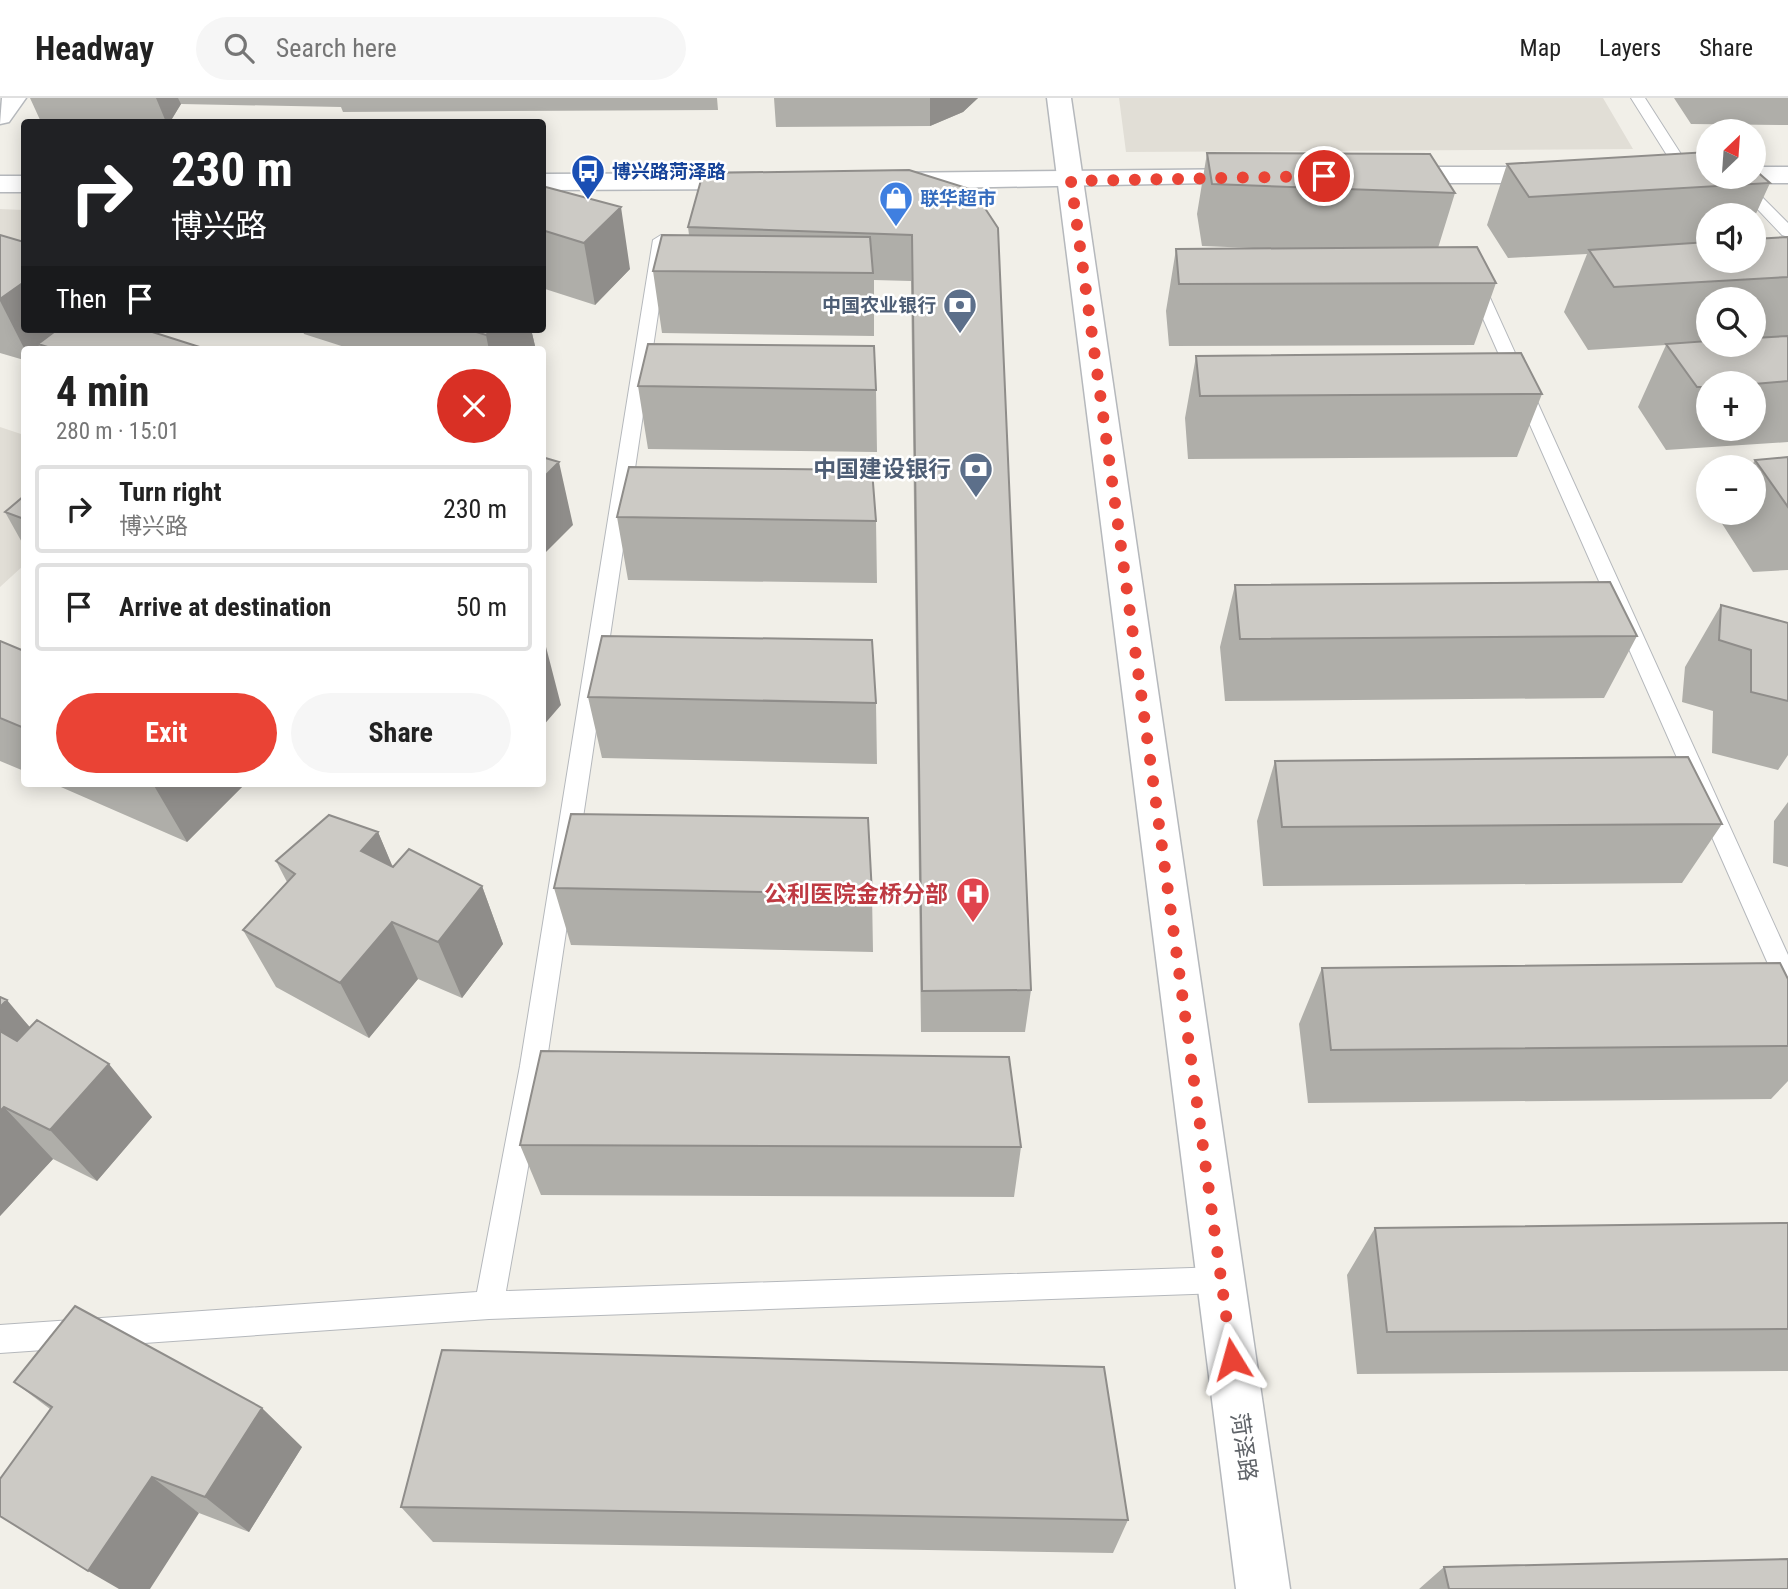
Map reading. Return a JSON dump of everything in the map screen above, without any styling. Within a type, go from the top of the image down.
[{"type":"street","points":[[0,117],[14,98]]},
{"type":"street","name":"菏泽路","points":[[1059,98],[1263,1589]]},
{"type":"street","points":[[1373,175],[1578,175]]},
{"type":"street","points":[[1766,175],[1788,175]]},
{"type":"street","points":[[1660,176],[1696,176]]},
{"type":"street","points":[[862,181],[1278,177]]},
{"type":"street","points":[[546,182],[781,181]]},
{"type":"street","points":[[0,184],[21,184]]},
{"type":"lane","points":[[1638,98],[1696,173]]},
{"type":"lane","points":[[1746,189],[1788,232]]},
{"type":"lane","points":[[489,1305],[533,1066],[661,240]]},
{"type":"lane","points":[[1464,258],[1788,982]]},
{"type":"lane","points":[[0,1339],[489,1305],[1221,1280]]},
{"type":"shaded area","points":[[1119,98],[1603,98],[1633,149],[1126,152]]},
{"type":"shaded area","points":[[0,209],[21,210],[21,286],[0,303]]},
{"type":"shaded area","points":[[0,427],[21,434],[21,568],[0,587]]},
{"type":"building","points":[[1207,153],[1430,154],[1455,193],[1212,184]]},
{"type":"building","points":[[1696,153],[1696,187],[1529,197],[1507,164]]},
{"type":"building","points":[[909,170],[973,190],[998,228],[1031,990],[922,991],[912,235],[688,227],[703,173]]},
{"type":"building","points":[[546,187],[621,207],[584,243],[546,231]]},
{"type":"building","points":[[0,235],[21,241],[21,284],[0,299]]},
{"type":"building","points":[[662,235],[870,237],[873,273],[653,271]]},
{"type":"building","points":[[1788,237],[1788,277],[1614,287],[1589,250],[1696,243],[1696,273],[1766,273],[1766,238]]},
{"type":"building","points":[[1477,247],[1496,283],[1179,284],[1176,249]]},
{"type":"building","points":[[53,333],[156,333],[196,346],[44,346],[38,344]]},
{"type":"building","points":[[1788,336],[1788,381],[1766,383],[1766,371],[1696,371],[1696,386],[1666,344],[1696,342],[1696,357],[1766,357],[1766,337]]},
{"type":"building","points":[[648,344],[874,346],[876,390],[638,386]]},
{"type":"building","points":[[1521,353],[1542,394],[1200,396],[1196,356]]},
{"type":"building","points":[[1788,457],[1788,507],[1766,476],[1766,459]]},
{"type":"building","points":[[546,458],[559,462],[546,475]]},
{"type":"building","points":[[629,467],[872,470],[876,521],[617,517]]},
{"type":"building","points":[[21,499],[21,518],[5,512]]},
{"type":"building","points":[[1610,582],[1637,636],[1240,639],[1235,585]]},
{"type":"building","points":[[1721,605],[1788,623],[1788,701],[1751,692],[1751,650],[1719,640]]},
{"type":"building","points":[[602,636],[872,640],[876,703],[588,697]]},
{"type":"building","points":[[0,641],[21,650],[21,727],[0,718]]},
{"type":"building","points":[[1688,757],[1722,824],[1282,827],[1275,761]]},
{"type":"building","points":[[571,814],[868,818],[872,894],[554,888]]},
{"type":"building","points":[[329,815],[378,832],[361,851],[393,867],[409,849],[482,886],[438,942],[392,922],[340,983],[243,930],[295,874],[276,861]]},
{"type":"building","points":[[1780,963],[1788,979],[1788,1046],[1331,1050],[1322,968]]},
{"type":"building","points":[[0,997],[7,1000],[0,1007]]},
{"type":"building","points":[[37,1020],[109,1064],[50,1130],[4,1107],[0,1111],[0,1031],[17,1041]]},
{"type":"building","points":[[541,1051],[1009,1057],[1021,1147],[520,1145]]},
{"type":"building","points":[[1788,1223],[1788,1329],[1387,1332],[1375,1228]]},
{"type":"building","points":[[75,1306],[262,1408],[205,1497],[152,1477],[88,1571],[0,1516],[0,1479],[52,1407],[14,1382]]},
{"type":"building","points":[[442,1350],[1104,1367],[1128,1520],[401,1507]]},
{"type":"building","points":[[1788,1559],[1788,1589],[1449,1589],[1444,1567]]},
{"type":"place","name":"博兴路菏泽路","points":[[588,201]]},
{"type":"place","name":"联华超市","points":[[896,228]]},
{"type":"place","name":"中国农业银行","points":[[960,335]]},
{"type":"place","name":"中国建设银行","points":[[976,499]]},
{"type":"place","name":"公利医院金桥分部","points":[[973,924]]},
{"type":"route","points":[[1232,1359],[1071,181],[1324,176]]}]
